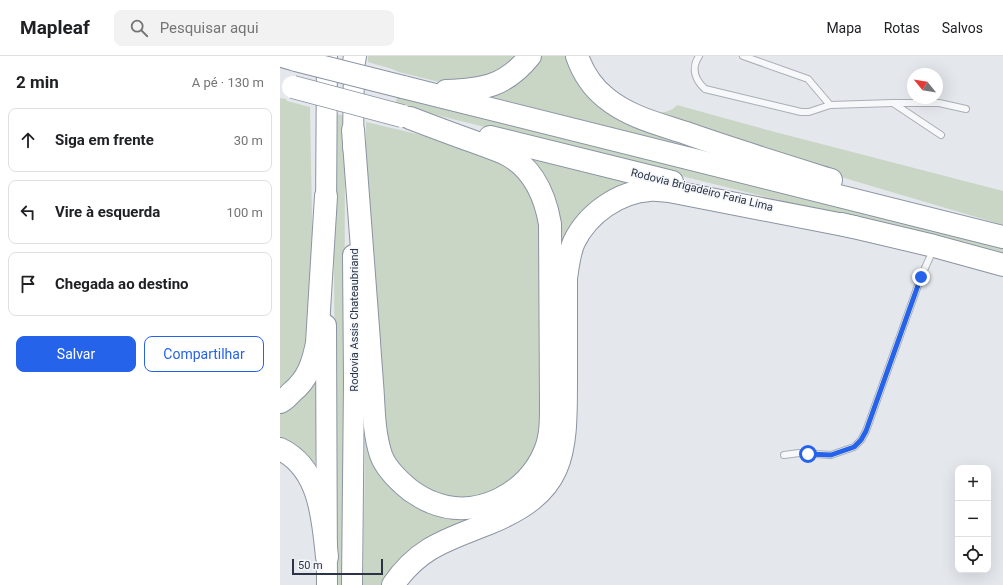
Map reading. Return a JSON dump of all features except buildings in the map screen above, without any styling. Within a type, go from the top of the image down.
[{"type":"highway","points":[[327,56],[327,585]]},
{"type":"highway","points":[[406,88],[439,91],[473,90],[493,85],[517,70],[530,56]]},
{"type":"highway","points":[[577,56],[584,73],[594,87],[605,98],[636,116],[1002,237]]},
{"type":"highway","points":[[289,58],[1002,237]]},
{"type":"highway","name":"Rodovia Assis Chateaubriand","points":[[352,585],[354,382],[354,58]]},
{"type":"highway","points":[[285,85],[406,117],[505,154],[521,164],[533,178],[542,193],[550,224],[550,428],[546,450],[537,468],[521,486],[506,497],[487,504],[469,508],[448,507],[430,502],[403,484],[392,473],[381,456],[374,423],[366,290],[353,130]]},
{"type":"highway","name":"Rodovia Brigadeiro Faria Lima","points":[[406,117],[934,246],[1003,265]]},
{"type":"highway","points":[[393,585],[405,569],[419,555],[435,545],[517,510],[530,502],[542,491],[553,475],[561,458],[565,438],[566,278],[569,258],[574,242],[583,227],[595,214],[608,204],[623,197],[638,192],[651,190],[669,191],[854,227]]},
{"type":"highway","points":[[280,402],[297,388],[307,376],[313,363],[317,343],[326,196]]},
{"type":"highway","points":[[280,449],[298,462],[309,477],[317,494],[322,513],[327,557]]},
{"type":"lane","points":[[699,56],[696,60],[694,74],[699,83],[705,89],[801,112],[809,112],[830,105],[938,102],[966,109]]},
{"type":"lane","points":[[743,56],[808,78],[830,105]]},
{"type":"lane","points":[[893,103],[941,135]]},
{"type":"lane","points":[[784,455],[799,453],[831,455],[854,447],[861,440],[866,431],[921,277],[934,246]]},
{"type":"green space","points":[[368,56],[522,56],[503,74],[461,84],[439,82],[399,72],[368,62]]},
{"type":"green space","points":[[539,56],[571,56],[575,69],[708,152],[485,95]]},
{"type":"green space","points":[[397,94],[1003,244],[1003,256],[396,105]]},
{"type":"green space","points":[[280,98],[310,107],[314,328],[311,349],[280,395]]},
{"type":"green space","points":[[677,105],[1003,191],[1003,225],[777,158],[639,111],[664,112],[669,111]]},
{"type":"green space","points":[[333,113],[345,116],[344,585],[333,585],[335,406]]},
{"type":"green space","points":[[366,122],[463,145],[518,170],[543,217],[542,431],[527,467],[490,497],[444,499],[409,481],[385,446],[366,222]]},
{"type":"green space","points":[[521,155],[640,185],[617,193],[606,199],[586,214],[578,223],[566,245],[563,258],[561,282],[560,428],[559,439],[552,462],[539,483],[522,500],[490,517],[466,525],[422,545],[404,560],[386,585],[363,585],[366,389],[372,440],[377,460],[387,476],[404,494],[426,506],[448,512],[478,511],[493,508],[507,502],[531,485],[544,467],[547,460],[555,418],[557,223],[555,212],[545,186],[535,171]]},
{"type":"green space","points":[[317,373],[315,477],[280,442],[280,412]]},
{"type":"route","points":[[808,454],[831,455],[854,447],[861,440],[866,431],[921,277]]}]
